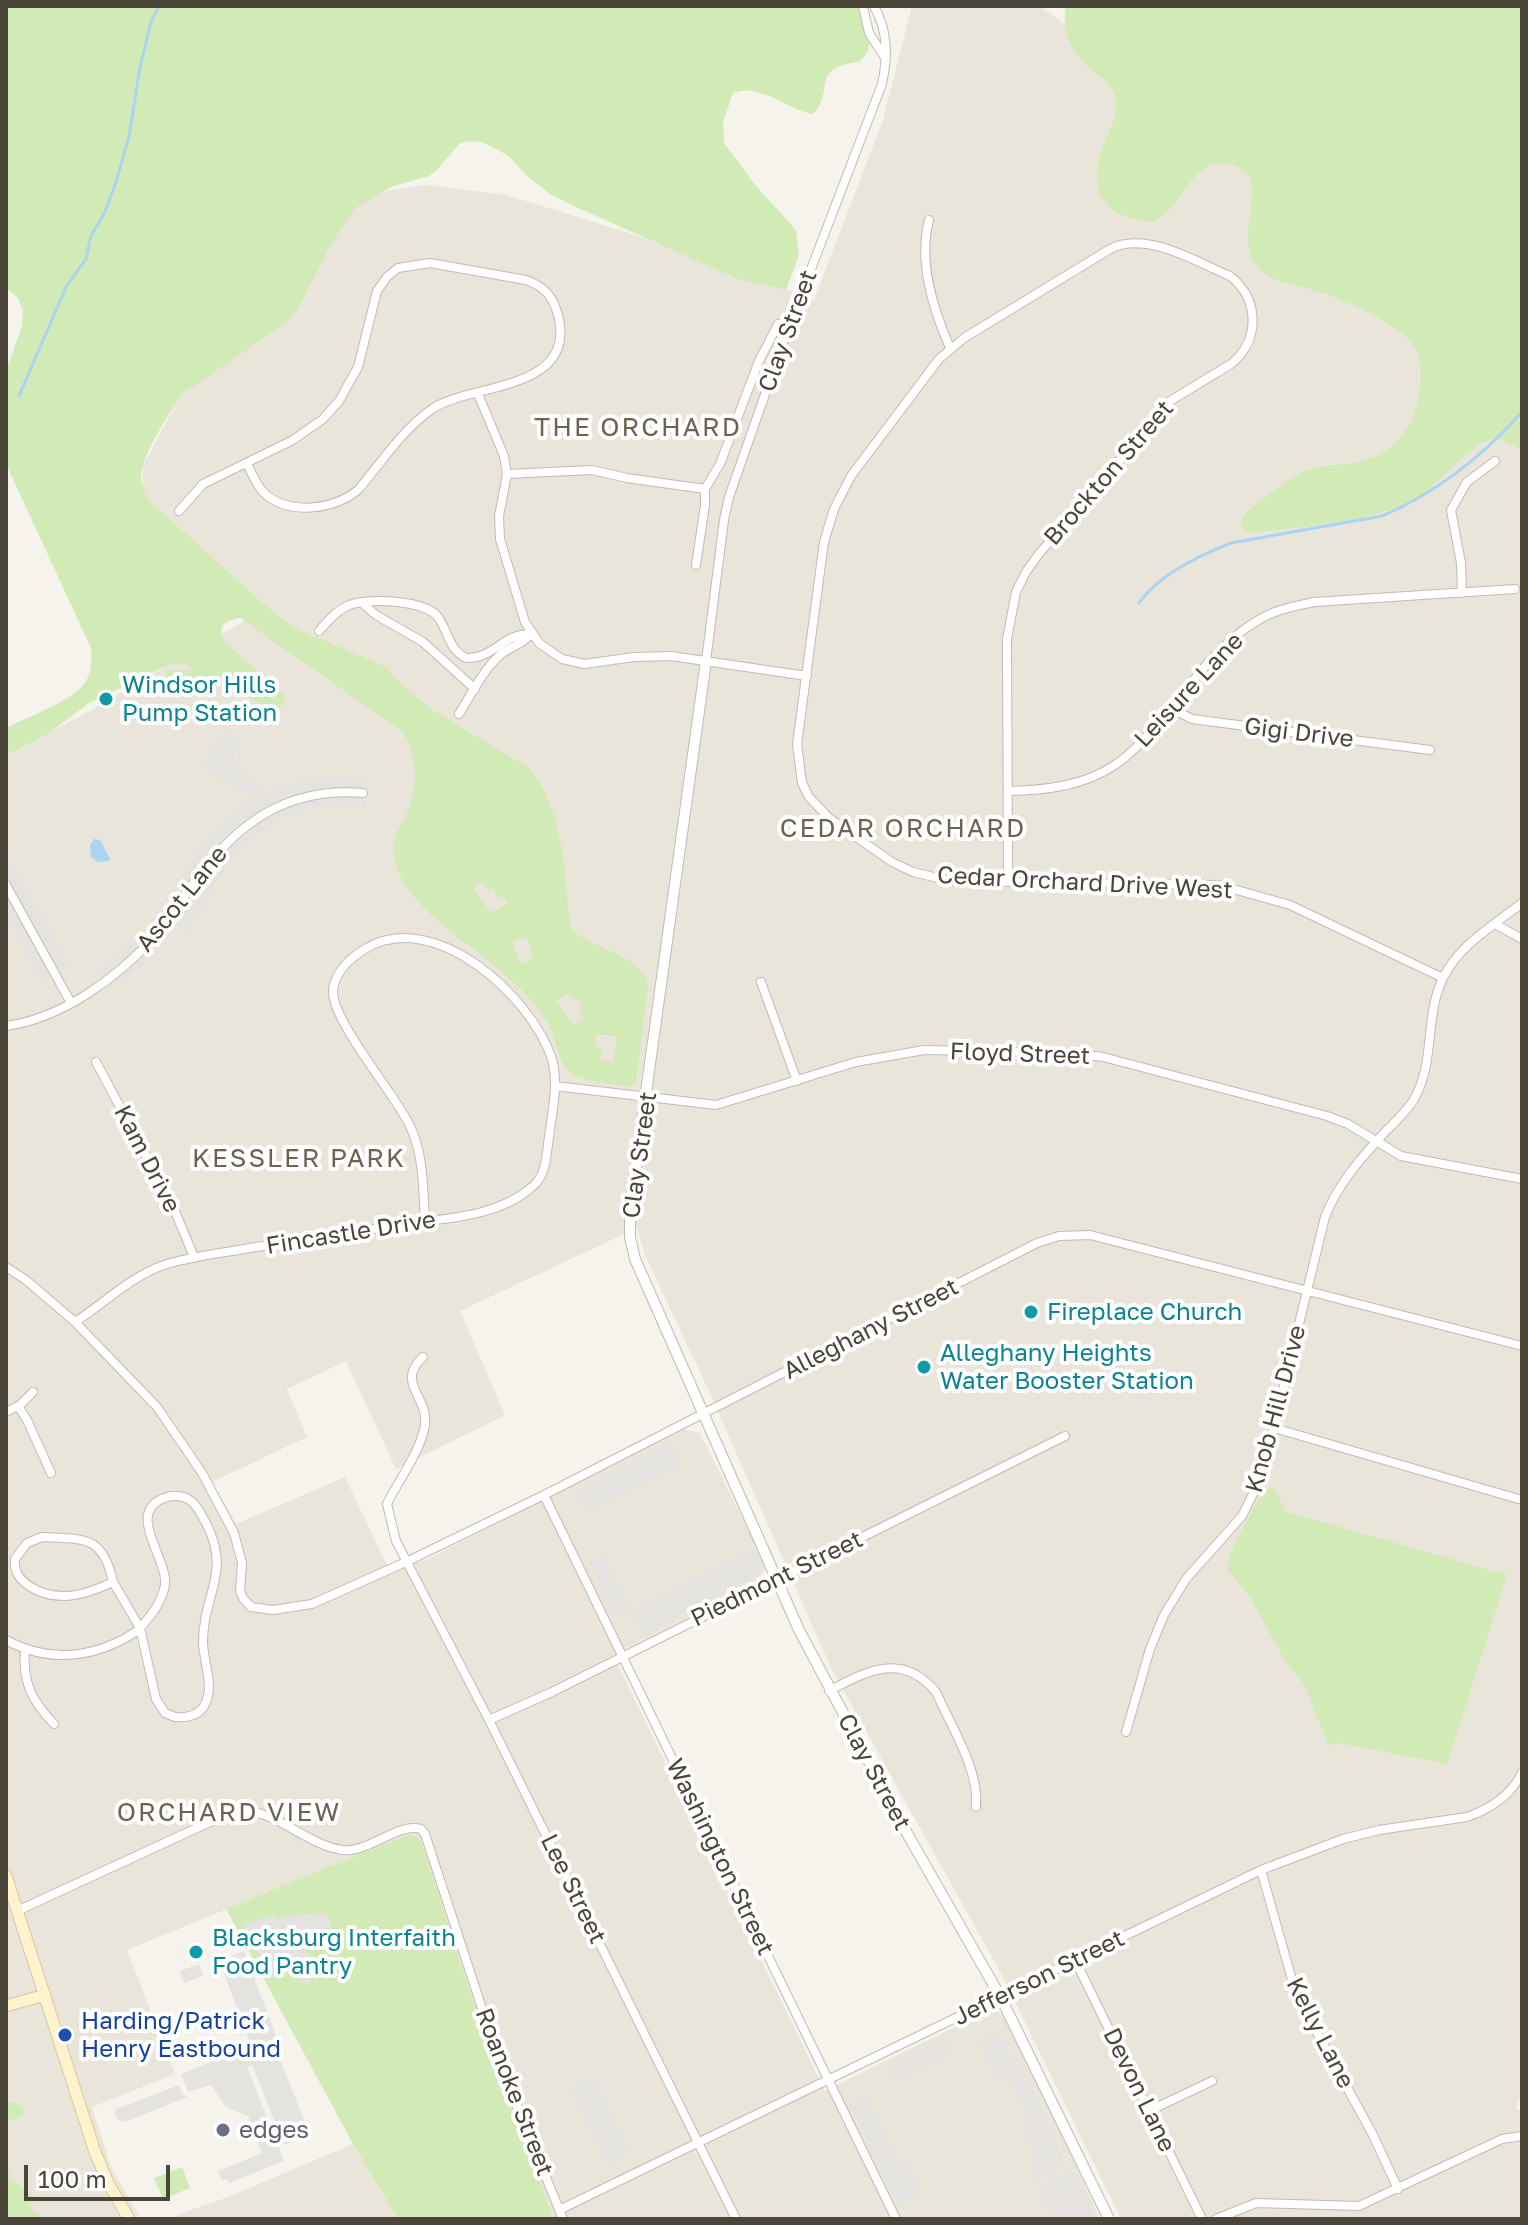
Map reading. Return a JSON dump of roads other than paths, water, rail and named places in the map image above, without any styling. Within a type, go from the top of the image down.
[{"type":"main road","points":[[6,1876],[95,2152],[108,2183],[129,2219]]},
{"type":"main road","points":[[6,2006],[45,1995]]},
{"type":"street","points":[[863,6],[869,33],[886,60]]},
{"type":"street","name":"Clay Street","points":[[874,6],[886,37],[882,84],[788,329],[729,497],[724,520],[630,1207],[630,1229],[635,1259],[683,1364],[702,1415],[829,1691],[1001,1998],[1109,2219]]},
{"type":"street","points":[[929,220],[924,238],[924,260],[940,326],[950,348]]},
{"type":"street","name":"Brockton Street","points":[[807,676],[824,542],[840,494],[928,372],[950,348],[1110,249],[1128,242],[1155,245],[1230,276],[1244,289],[1253,316],[1251,340],[1240,356],[1170,401],[1026,572],[1016,592],[1007,639],[1008,881]]},
{"type":"street","points":[[179,511],[203,484],[307,432],[339,401],[358,367],[377,291],[398,268],[430,263],[526,280],[540,285],[550,294],[560,323],[560,338],[549,362],[529,377],[437,406],[418,419],[358,490],[345,499],[327,506],[289,505],[274,499],[260,488],[247,464]]},
{"type":"street","points":[[696,565],[705,489],[720,464],[759,361],[778,324]]},
{"type":"street","points":[[478,394],[504,456],[507,474],[499,516],[500,539],[525,622],[531,634],[548,651],[562,659],[584,664],[660,656],[807,676]]},
{"type":"street","points":[[1462,593],[1461,563],[1451,510],[1467,482],[1495,461]]},
{"type":"street","points":[[507,474],[592,470],[705,489]]},
{"type":"street","name":"Leisure Lane","points":[[1009,791],[1066,787],[1114,766],[1137,749],[1219,651],[1262,617],[1314,602],[1515,589]]},
{"type":"street","points":[[319,631],[346,606],[379,600],[426,608],[438,617],[451,646],[466,658],[483,657],[521,633],[531,634]]},
{"type":"street","points":[[361,602],[376,615],[423,642],[475,689]]},
{"type":"street","points":[[459,714],[497,658],[522,645],[531,634]]},
{"type":"street","name":"Cedar Orchard Drive West","points":[[807,676],[797,744],[802,783],[818,807],[892,862],[913,872],[950,881],[1219,885],[1290,905],[1443,978]]},
{"type":"street","name":"Gigi Drive","points":[[1171,708],[1192,719],[1430,750]]},
{"type":"street","name":"Ascot Lane","points":[[6,1026],[36,1019],[71,1003],[105,982],[137,955],[162,928],[215,856],[257,817],[274,807],[306,796],[333,792],[363,793]]},
{"type":"street","points":[[6,885],[71,1003]]},
{"type":"street","points":[[1443,978],[1469,944],[1522,903]]},
{"type":"street","points":[[1495,924],[1522,939]]},
{"type":"street","points":[[425,1221],[419,1154],[410,1125],[335,1006],[333,988],[341,970],[367,948],[392,940],[416,939],[451,948],[486,973],[525,1013],[548,1051],[554,1067],[555,1086]]},
{"type":"street","name":"Knob Hill Drive","points":[[1126,1732],[1150,1649],[1164,1615],[1186,1579],[1232,1530],[1247,1509],[1262,1476],[1325,1217],[1343,1182],[1411,1105],[1423,1082],[1436,998],[1443,978]]},
{"type":"street","points":[[761,982],[797,1081]]},
{"type":"street","name":"Floyd Street","points":[[555,1086],[716,1105],[856,1062],[924,1050],[1072,1053],[1103,1057],[1327,1116],[1348,1124],[1401,1156],[1422,1162],[1522,1179]]},
{"type":"street","name":"Kam Drive","points":[[96,1062],[172,1204],[194,1257]]},
{"type":"street","name":"Fincastle Drive","points":[[75,1322],[140,1276],[165,1265],[194,1257],[480,1213],[511,1200],[535,1185],[545,1165],[555,1086]]},
{"type":"street","name":"Alleghany Street","points":[[75,1322],[157,1407],[202,1473],[238,1541],[242,1563],[240,1591],[249,1605],[273,1610],[312,1604],[408,1561],[544,1495],[1037,1243],[1059,1236],[1090,1235],[1522,1346]]},
{"type":"street","points":[[6,1267],[75,1322]]},
{"type":"street","name":"Lee Street","points":[[423,1357],[414,1365],[410,1376],[425,1422],[418,1443],[387,1504],[396,1541],[489,1720],[736,2219]]},
{"type":"street","points":[[6,1412],[33,1392]]},
{"type":"street","points":[[18,1406],[51,1473]]},
{"type":"street","points":[[1274,1428],[1522,1500]]},
{"type":"street","name":"Piedmont Street","points":[[489,1720],[1065,1436]]},
{"type":"street","name":"Washington Street","points":[[544,1495],[896,2219]]},
{"type":"street","points":[[6,1640],[25,1649],[54,1656],[79,1655],[105,1648],[140,1628],[155,1609],[165,1584],[164,1570],[147,1525],[147,1515],[152,1505],[162,1498],[185,1497],[195,1505],[208,1526],[217,1556],[215,1589],[203,1637],[209,1694],[197,1713],[175,1717],[160,1708],[140,1628],[113,1582],[109,1564],[99,1547],[86,1540],[39,1537],[21,1548],[15,1559],[14,1568],[19,1578],[52,1594],[79,1594],[113,1582]]},
{"type":"street","points":[[25,1649],[23,1667],[29,1691],[54,1724]]},
{"type":"street","points":[[829,1691],[863,1673],[878,1669],[909,1670],[928,1682],[936,1692],[973,1775],[976,1807]]},
{"type":"street","name":"Jefferson Street","points":[[561,2215],[698,2142],[1261,1870],[1343,1839],[1480,1813],[1509,1792],[1522,1773]]},
{"type":"street","name":"Roanoke Street","points":[[17,1911],[236,1810],[255,1812],[343,1850],[360,1848],[409,1828],[421,1829],[514,2099],[561,2215]]},
{"type":"street","name":"Kelly Lane","points":[[1261,1870],[1296,1994],[1373,2135],[1398,2189]]},
{"type":"street","name":"Devon Lane","points":[[1075,1960],[1202,2219]]},
{"type":"street","points":[[1149,2111],[1212,2081]]},
{"type":"street","points":[[1216,2219],[1256,2203],[1359,2206],[1502,2139],[1522,2136]]},
{"type":"water","points":[[94,839],[100,840],[110,859],[108,861],[97,862],[91,857],[90,845]]},
{"type":"waterway","points":[[19,396],[66,287],[86,259],[91,236],[105,212],[116,182],[129,137],[140,67],[151,22],[159,6]]},
{"type":"waterway","points":[[1139,603],[1169,575],[1231,543],[1382,516],[1402,507],[1458,472],[1522,412]]},
{"type":"place","name":"Windsor Hills Pump Station","points":[[106,699]]},
{"type":"place","name":"Fireplace Church","points":[[1031,1312]]},
{"type":"place","name":"Alleghany Heights Water Booster Station","points":[[924,1367]]},
{"type":"place","name":"Blacksburg Interfaith Food Pantry","points":[[196,1952]]},
{"type":"place","name":"Harding/Patrick Henry Eastbound","points":[[65,2035]]},
{"type":"place","name":"edges","points":[[223,2130]]},
{"type":"district","name":"THE ORCHARD","points":[[638,428]]},
{"type":"district","name":"CEDAR ORCHARD","points":[[903,829]]},
{"type":"district","name":"KESSLER PARK","points":[[299,1159]]},
{"type":"district","name":"ORCHARD VIEW","points":[[229,1813]]}]
